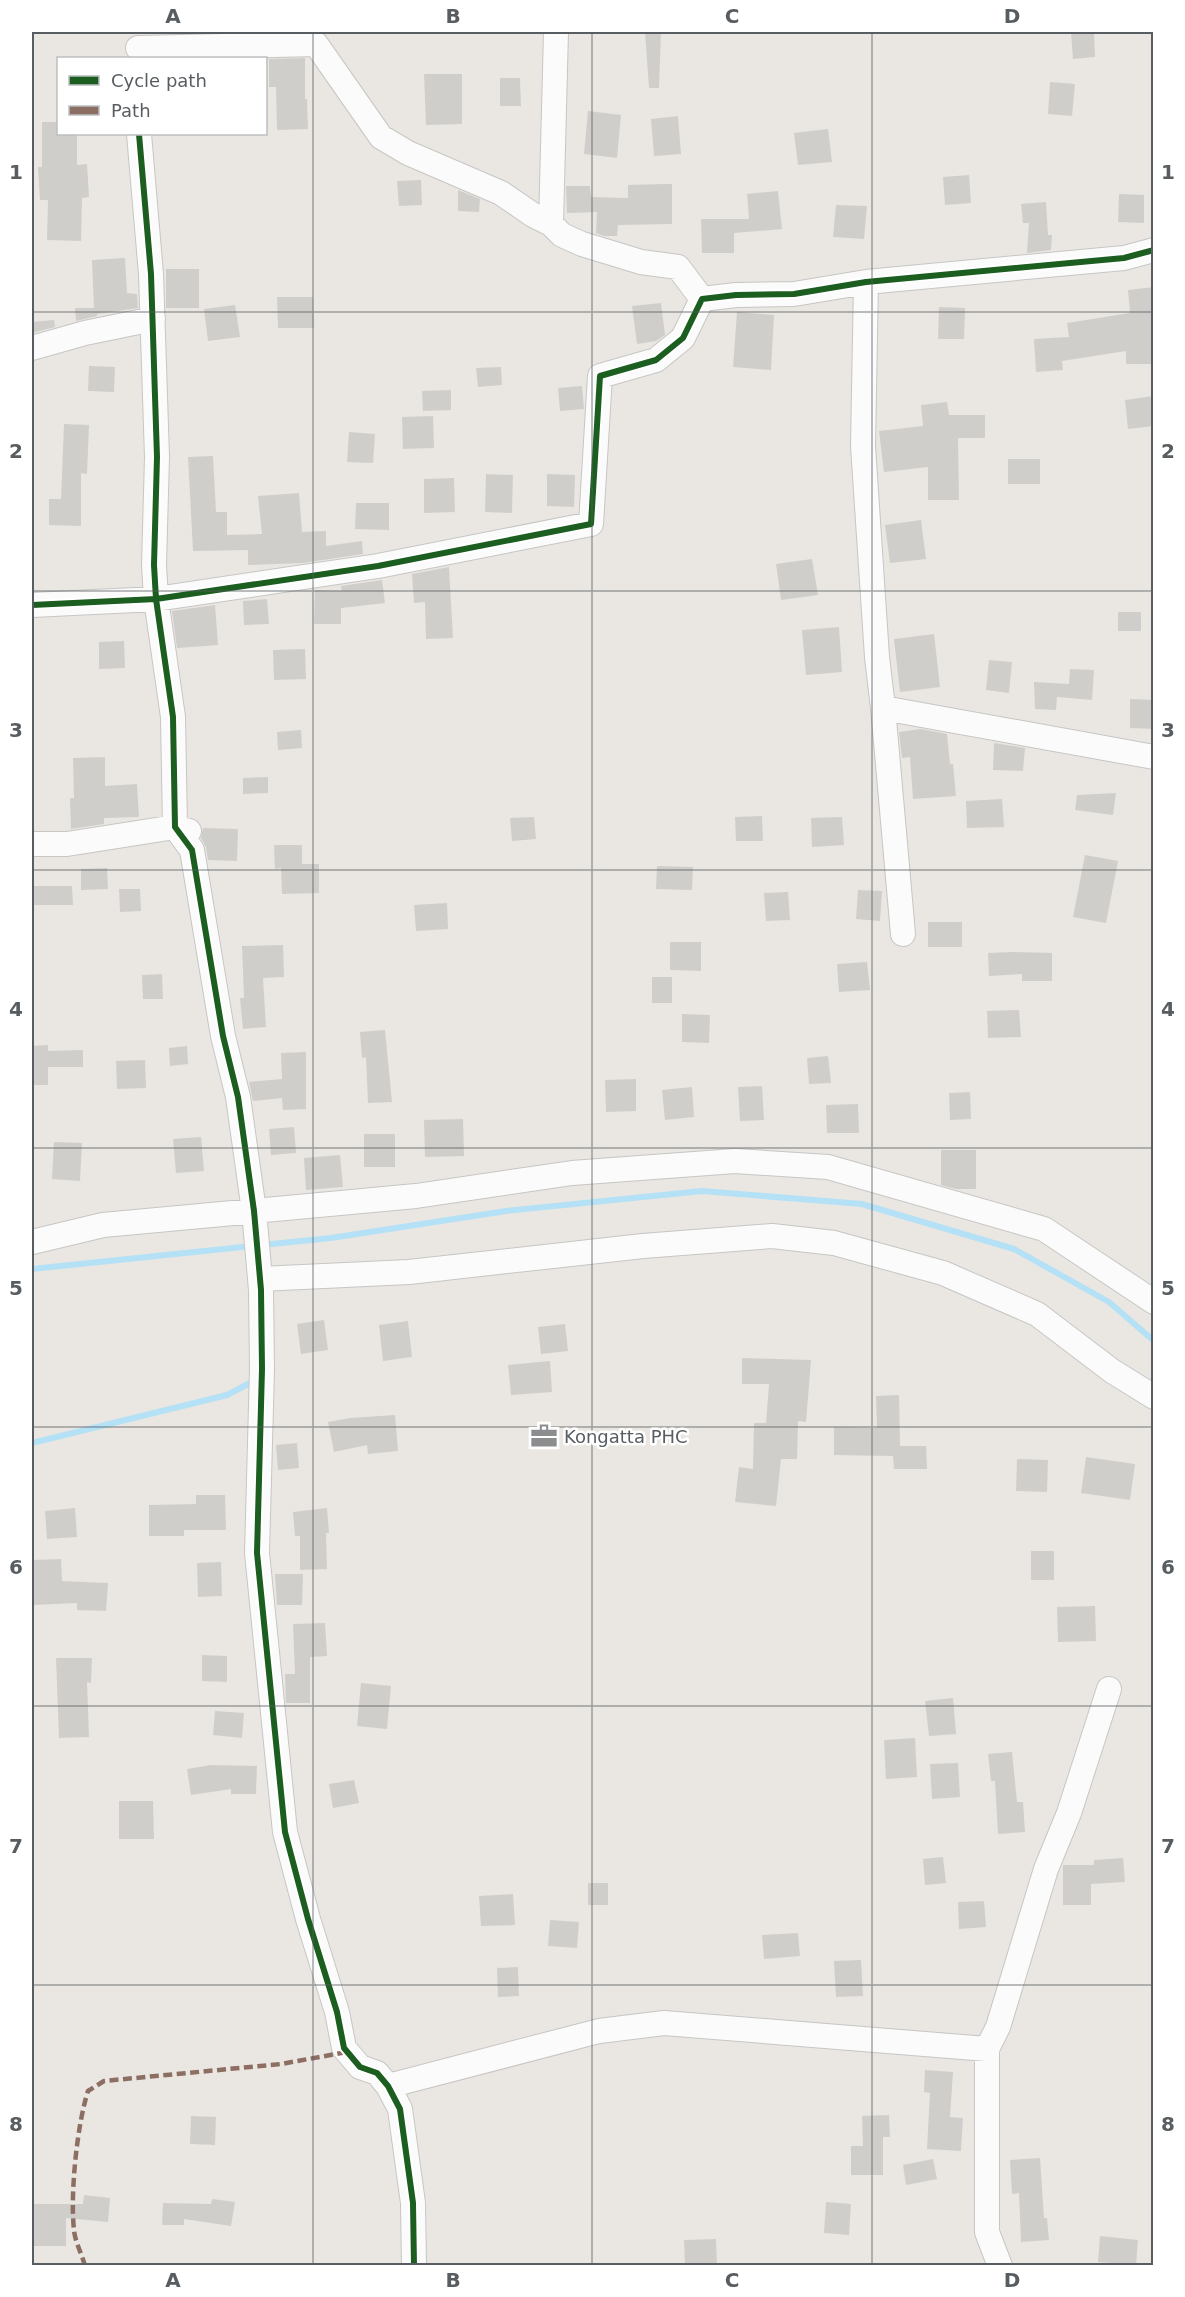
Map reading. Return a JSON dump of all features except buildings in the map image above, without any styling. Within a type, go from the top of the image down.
[{"type":"street","points":[[551,224],[556,32]]},
{"type":"street","points":[[138,46],[316,44],[381,137],[408,153],[501,193],[533,216],[551,224],[562,235],[582,244],[641,262],[678,267],[702,299]]},
{"type":"street","points":[[139,135],[153,319],[157,457],[154,565],[156,598],[187,830],[223,1036],[238,1097],[254,1220],[260,1279],[262,1369],[257,1553],[285,1832],[308,1919],[337,2012],[344,2048],[360,2067],[377,2073],[388,2086],[400,2109],[413,2203],[414,2265]]},
{"type":"street","points":[[702,299],[736,295],[794,294],[866,282],[1124,258],[1154,250]]},
{"type":"street","points":[[866,282],[863,446],[877,657],[903,934]]},
{"type":"street","points":[[32,605],[156,598],[378,566],[591,524],[600,376],[656,360],[683,338],[702,299]]},
{"type":"street","points":[[32,348],[84,333],[153,319]]},
{"type":"street","points":[[883,708],[1154,757]]},
{"type":"street","points":[[32,844],[67,844],[187,830]]},
{"type":"street","points":[[32,1242],[103,1225],[254,1220],[572,1173],[735,1161],[828,1167],[1044,1229],[1154,1302]]},
{"type":"street","points":[[260,1279],[409,1272],[643,1246],[772,1236],[834,1244],[943,1273],[1037,1314],[1112,1371],[1154,1397]]},
{"type":"street","points":[[1000,2265],[987,2232],[987,2049],[998,2027],[1046,1869],[1069,1813],[1109,1689]]},
{"type":"street","points":[[388,2086],[599,2031],[664,2023],[987,2049]]},
{"type":"waterway","points":[[262,1245],[331,1238],[506,1211],[702,1191],[862,1204],[1014,1249],[1109,1302],[1154,1341]]},
{"type":"waterway","points":[[32,1269],[252,1246]]},
{"type":"waterway","points":[[32,1443],[227,1395],[250,1383]]},
{"type":"marked path","points":[[85,2266],[75,2234],[73,2198],[78,2140],[88,2091],[104,2081],[281,2064],[347,2052]]},
{"type":"cycle path","points":[[139,135],[151,274],[157,457],[154,565],[156,599],[173,717],[175,827],[192,850],[223,1036],[238,1097],[254,1211],[261,1290],[262,1369],[257,1553],[285,1832],[308,1919],[337,2012],[344,2048],[360,2067],[377,2073],[388,2086],[400,2109],[413,2203],[414,2266]]},
{"type":"cycle path","points":[[32,605],[156,599],[378,566],[591,524],[600,376],[656,360],[683,338],[702,299],[736,295],[794,294],[866,282],[1124,258],[1154,250]]},
{"type":"place","name":"Kongatta PHC","points":[[544,1436]]}]
